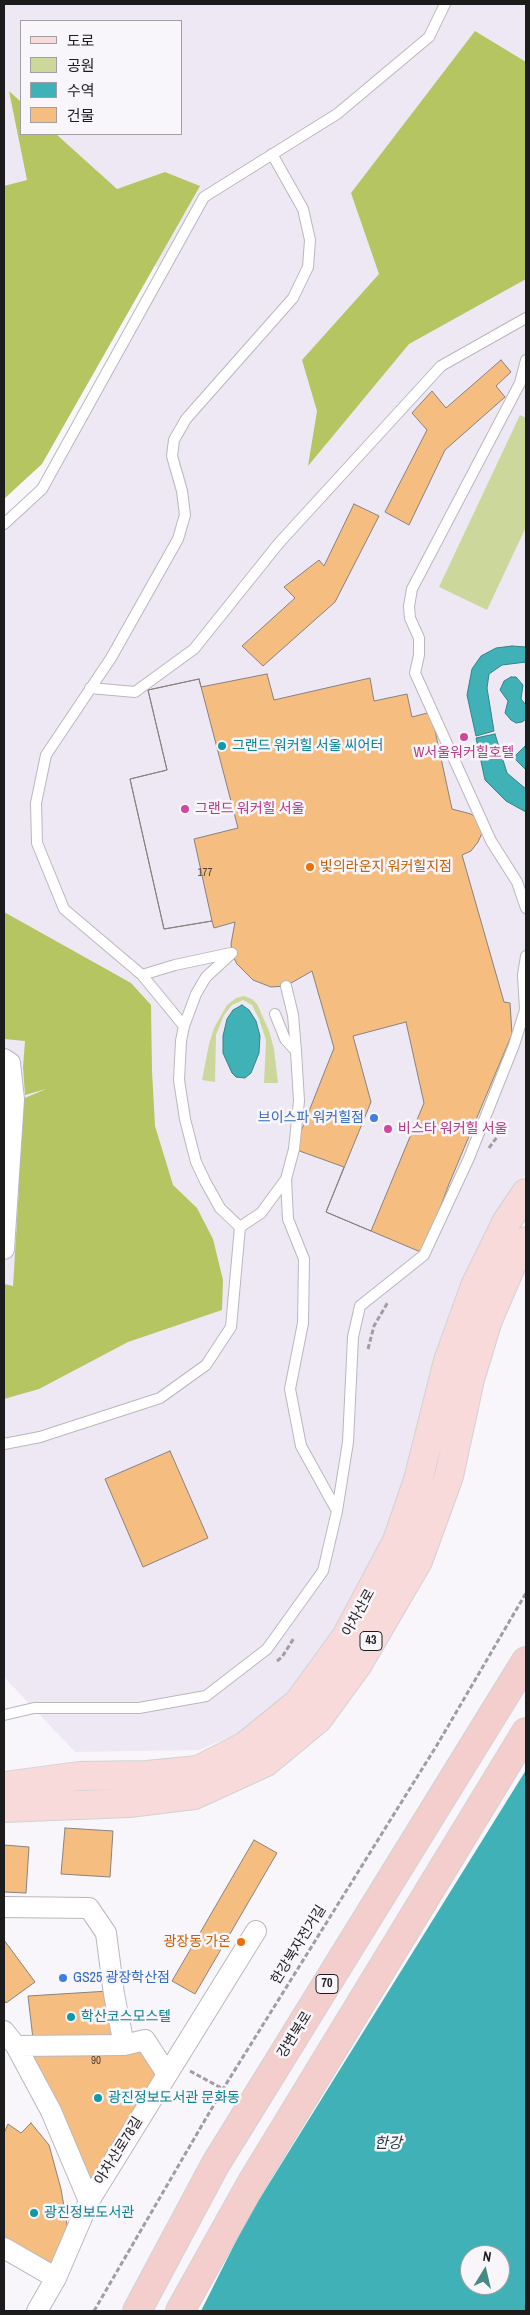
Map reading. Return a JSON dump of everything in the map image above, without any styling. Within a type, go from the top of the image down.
[{"type":"highway","name":"강변북로","points":[[137,2311],[214,2165],[526,1662]]},
{"type":"highway","points":[[180,2311],[252,2182],[526,1732]]},
{"type":"main road","name":"아차산로","points":[[4,1786],[79,1776],[147,1775],[198,1770],[245,1746],[298,1703],[346,1638],[397,1541],[418,1480],[448,1361],[475,1286],[507,1221],[526,1193]]},
{"type":"main road","name":"아차산로","points":[[4,1808],[130,1803],[194,1795],[266,1762],[318,1719],[358,1664],[418,1562],[449,1476],[470,1379],[488,1320],[512,1264],[526,1241]]},
{"type":"street","points":[[4,1059],[10,1062],[14,1099],[4,1249]]},
{"type":"street","points":[[4,1908],[89,1908],[106,1933],[114,1994],[124,2045]]},
{"type":"street","name":"아차산로78길","points":[[37,2311],[56,2278],[89,2201],[256,1931]]},
{"type":"street","points":[[10,2039],[124,2045],[145,2040],[171,2069]]},
{"type":"street","points":[[10,2039],[51,2111],[89,2201]]},
{"type":"street","points":[[4,2248],[56,2278]]},
{"type":"lane","points":[[4,524],[42,489],[204,197],[337,114],[428,37],[445,4]]},
{"type":"lane","points":[[184,1026],[142,975],[64,909],[37,843],[36,802],[46,755],[112,658],[178,538],[185,515],[182,491],[172,456],[174,440],[186,419],[292,298],[308,267],[310,240],[303,209],[272,154]]},
{"type":"lane","points":[[90,688],[135,692],[194,649],[280,543],[441,366],[526,318]]},
{"type":"lane","points":[[526,360],[520,382],[412,589],[409,606],[410,618],[420,638],[416,673],[491,841],[517,882],[526,908]]},
{"type":"lane","points":[[142,975],[175,965],[232,952],[206,977],[196,994],[184,1026],[181,1041],[179,1080],[185,1119],[196,1162],[220,1208],[240,1227]]},
{"type":"lane","points":[[4,1714],[34,1708],[139,1708],[206,1696],[267,1649],[323,1571],[337,1511],[348,1442],[354,1337],[360,1306],[424,1255],[469,1158],[514,1045],[525,1010],[523,975],[526,956]]},
{"type":"lane","points":[[286,986],[293,1015],[299,1101],[294,1149],[286,1179],[288,1219],[304,1259],[304,1323],[290,1389],[301,1446],[337,1511]]},
{"type":"lane","points":[[275,1014],[285,1039],[296,1051]]},
{"type":"lane","points":[[240,1227],[260,1214],[286,1179]]},
{"type":"lane","points":[[4,1444],[40,1437],[160,1398],[206,1364],[231,1327],[240,1227]]},
{"type":"path","points":[[486,1153],[497,1137],[500,1125]]},
{"type":"path","points":[[367,1352],[374,1326],[392,1296]]},
{"type":"path","name":"한강북자전거길","points":[[94,2311],[223,2089],[437,1745],[526,1593]]},
{"type":"path","points":[[274,1662],[282,1657],[297,1633]]},
{"type":"path","points":[[171,2069],[223,2089]]},
{"type":"shaded area","points":[[4,4],[526,4],[526,1173],[499,1214],[397,1509],[335,1633],[289,1693],[251,1728],[199,1750],[75,1752],[4,1677],[4,524],[42,489],[164,269],[4,216]]},
{"type":"green space","points":[[475,31],[526,62],[526,279],[409,344],[308,466],[317,411],[302,360],[379,274],[351,193]]},
{"type":"green space","points":[[9,91],[20,101],[20,135],[57,135],[117,189],[165,172],[200,186],[42,464],[4,499],[4,186],[27,180]]},
{"type":"green space","points":[[520,415],[526,418],[526,527],[487,610],[439,587]]},
{"type":"green space","points":[[4,912],[131,983],[151,1005],[155,1126],[173,1185],[197,1208],[213,1239],[223,1280],[222,1310],[128,1342],[39,1389],[4,1399],[4,1284],[13,1286],[19,1188],[20,1100],[46,1089],[25,1095],[23,1067],[25,1041],[4,1039]]},
{"type":"green space","points":[[244,996],[252,999],[257,1004],[269,1031],[274,1049],[278,1083],[264,1083],[266,1040],[252,1005],[243,1000],[232,1005],[224,1015],[216,1035],[215,1082],[202,1080],[214,1028],[227,1005],[236,998]]},
{"type":"water","points":[[526,647],[526,662],[502,665],[489,674],[487,688],[494,731],[476,736],[467,695],[472,669],[481,656],[496,648]]},
{"type":"water","points":[[511,677],[516,677],[523,685],[521,699],[526,705],[526,719],[522,722],[516,723],[505,713],[508,701],[500,690],[504,681]]},
{"type":"water","points":[[495,734],[507,773],[526,789],[526,812],[506,801],[485,780],[476,738]]},
{"type":"water","points":[[526,745],[526,770],[515,759],[516,755]]},
{"type":"water","points":[[242,1005],[249,1010],[256,1021],[260,1036],[259,1053],[251,1073],[245,1078],[236,1077],[232,1073],[223,1053],[223,1036],[227,1019],[233,1010]]},
{"type":"water","name":"한강","points":[[526,1647],[526,2311],[128,2311]]},
{"type":"pier","points":[[526,1644],[526,1770],[247,2219],[201,2311],[126,2311],[421,1816]]},
{"type":"building","points":[[501,360],[511,372],[496,386],[505,397],[445,450],[409,525],[385,512],[427,430],[412,413],[432,391],[446,408]]},
{"type":"building","points":[[354,504],[379,516],[335,602],[263,666],[242,646],[295,598],[284,587],[319,560],[324,566]]},
{"type":"building","points":[[267,674],[274,700],[370,678],[374,701],[407,694],[412,717],[431,712],[452,809],[471,814],[476,818],[483,831],[471,851],[462,855],[504,1002],[510,1003],[512,1034],[449,1184],[423,1253],[326,1212],[344,1167],[294,1149],[334,1048],[312,971],[286,986],[271,987],[253,980],[237,964],[233,956],[231,944],[235,922],[214,928],[212,921],[164,929],[130,779],[167,770],[148,690],[199,679],[201,687]]},
{"type":"building","points":[[199,679],[238,828],[194,839],[212,921],[164,929],[130,779],[167,770],[148,690]]},
{"type":"building","points":[[406,1022],[424,1103],[371,1231],[326,1212],[371,1102],[353,1036]]},
{"type":"building","points":[[170,1451],[208,1538],[143,1567],[105,1479]]},
{"type":"building","points":[[65,1828],[113,1831],[110,1877],[61,1874]]},
{"type":"building","points":[[254,1840],[277,1853],[195,1994],[172,1981]]},
{"type":"building","points":[[4,1845],[29,1847],[26,1893],[4,1892]]},
{"type":"building","points":[[4,1940],[35,1982],[6,2003],[4,2000]]},
{"type":"building","name":"학산코스모스텔","points":[[109,1991],[115,2039],[33,2039],[28,1996]]},
{"type":"building","name":"광진정보도서관 문화동","points":[[32,2046],[141,2046],[159,2078],[90,2189],[30,2064]]},
{"type":"building","name":"광진정보도서관","points":[[31,2123],[49,2145],[61,2189],[69,2236],[51,2263],[4,2239],[4,2133],[8,2124],[21,2133]]},
{"type":"place","name":"W서울워커힐호텔","points":[[464,737]]},
{"type":"place","name":"그랜드 워커힐 서울 씨어터","points":[[222,746]]},
{"type":"place","name":"그랜드 워커힐 서울","points":[[185,809]]},
{"type":"place","name":"빛의라운지 워커힐지점","points":[[310,867]]},
{"type":"place","name":"브이스파 워커힐점","points":[[374,1118]]},
{"type":"place","name":"비스타 워커힐 서울","points":[[388,1129]]},
{"type":"place","name":"광장동 가온","points":[[241,1942]]},
{"type":"place","name":"GS25 광장학산점","points":[[63,1978]]},
{"type":"place","name":"학산코스모스텔","points":[[71,2017]]},
{"type":"place","name":"광진정보도서관 문화동","points":[[98,2098]]},
{"type":"place","name":"광진정보도서관","points":[[34,2213]]}]
